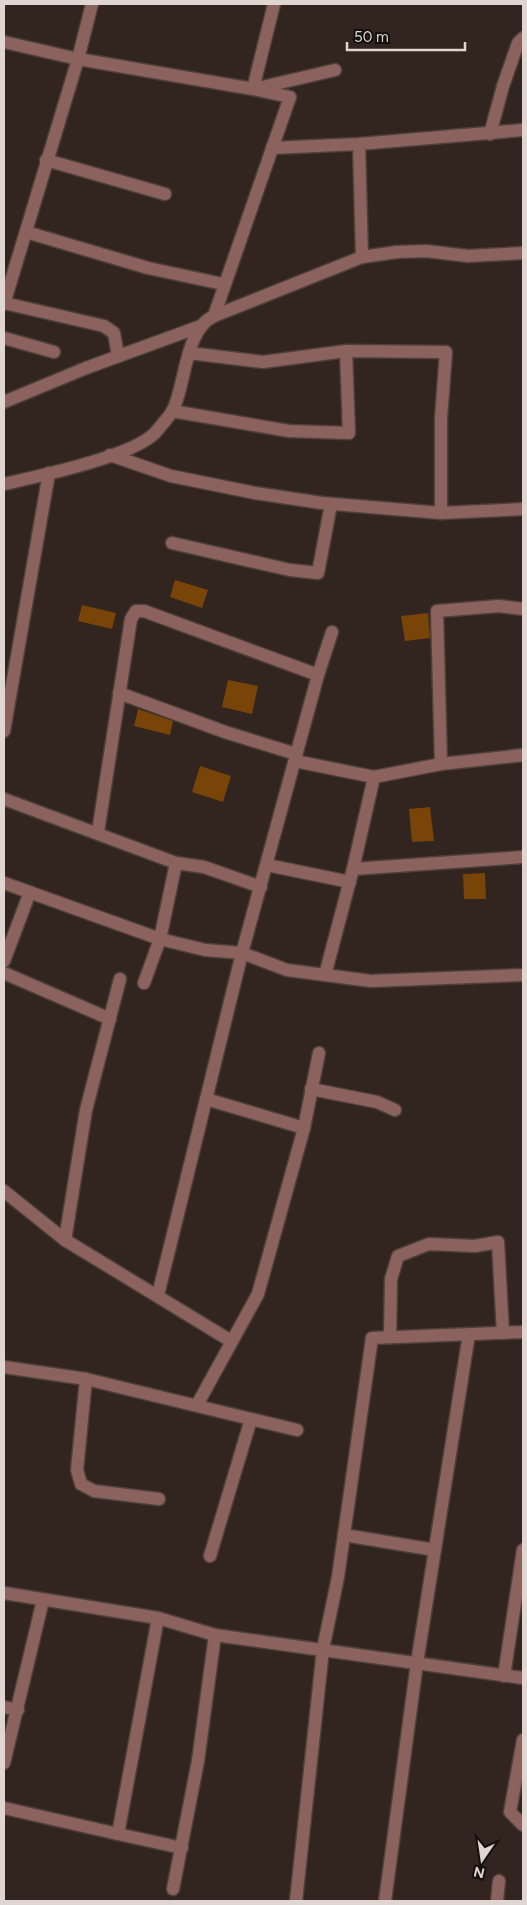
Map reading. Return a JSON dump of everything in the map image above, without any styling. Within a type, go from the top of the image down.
[{"type":"street","points":[[92,4],[78,59],[4,303],[104,326],[114,333],[118,356]]},
{"type":"street","points":[[253,89],[274,4]]},
{"type":"street","points":[[490,134],[503,86],[518,43],[523,38]]},
{"type":"street","points":[[4,42],[78,59],[290,97],[223,284],[214,316]]},
{"type":"street","points":[[253,89],[335,70]]},
{"type":"street","points":[[272,148],[359,144],[523,130]]},
{"type":"street","points":[[359,144],[362,257]]},
{"type":"street","points":[[46,160],[166,194]]},
{"type":"street","points":[[26,232],[148,268],[223,284]]},
{"type":"street","points":[[4,402],[118,356],[201,326],[214,316],[362,257],[397,252],[426,251],[468,256],[523,253]]},
{"type":"street","points":[[4,484],[110,455],[139,445],[154,434],[172,411],[189,353],[201,326]]},
{"type":"street","points":[[4,338],[54,352]]},
{"type":"street","points":[[189,353],[263,362],[346,350],[446,352],[441,418],[441,513]]},
{"type":"street","points":[[172,411],[289,431],[349,433],[346,350]]},
{"type":"street","points":[[110,455],[171,476],[255,493],[331,504],[441,513],[523,509]]},
{"type":"street","points":[[4,731],[49,473]]},
{"type":"street","points":[[172,543],[290,570],[318,573],[331,504]]},
{"type":"street","points":[[441,764],[437,611],[499,606],[523,609]]},
{"type":"street","points":[[98,832],[131,619],[136,611],[140,610],[318,676]]},
{"type":"street","points":[[158,1295],[242,953],[318,676],[332,632]]},
{"type":"street","points":[[120,693],[296,757],[374,777],[441,764],[523,754]]},
{"type":"street","points":[[325,975],[350,882],[374,777]]},
{"type":"street","points":[[4,799],[98,832],[176,863],[204,867],[260,887]]},
{"type":"street","points":[[353,869],[523,857]]},
{"type":"street","points":[[144,983],[160,939],[176,863]]},
{"type":"street","points":[[267,865],[350,882]]},
{"type":"street","points":[[4,882],[160,939],[204,950],[242,953],[287,970],[371,981],[523,975]]},
{"type":"street","points":[[4,961],[30,892]]},
{"type":"street","points":[[4,973],[110,1019]]},
{"type":"street","points":[[65,1240],[86,1110],[120,979]]},
{"type":"street","points":[[197,1405],[258,1294],[304,1128],[320,1053]]},
{"type":"street","points":[[311,1089],[377,1102],[395,1110]]},
{"type":"street","points":[[206,1099],[304,1128]]},
{"type":"street","points":[[4,1191],[65,1240],[231,1341]]},
{"type":"street","points":[[390,1337],[390,1279],[398,1256],[430,1244],[475,1246],[498,1242],[503,1333]]},
{"type":"street","points":[[296,1901],[323,1649],[344,1535],[372,1338],[523,1332]]},
{"type":"street","points":[[385,1901],[417,1663],[469,1334]]},
{"type":"street","points":[[4,1367],[86,1379],[297,1430]]},
{"type":"street","points":[[86,1379],[77,1470],[81,1484],[94,1491],[159,1499]]},
{"type":"street","points":[[210,1556],[251,1419]]},
{"type":"street","points":[[344,1535],[435,1550]]},
{"type":"street","points":[[504,1676],[523,1550]]},
{"type":"street","points":[[4,1593],[158,1618],[215,1634],[523,1678]]},
{"type":"street","points":[[4,1764],[43,1600]]},
{"type":"street","points":[[118,1834],[158,1618]]},
{"type":"street","points":[[174,1889],[198,1761],[215,1634]]},
{"type":"street","points":[[4,1707],[18,1710]]},
{"type":"street","points":[[523,1740],[510,1812],[523,1825]]},
{"type":"street","points":[[4,1808],[182,1848]]},
{"type":"street","points":[[497,1901],[499,1881]]},
{"type":"building","points":[[175,580],[208,590],[202,608],[170,597]]},
{"type":"building","points":[[82,605],[116,613],[112,629],[78,621]]},
{"type":"building","points":[[428,613],[430,638],[405,641],[401,616]]},
{"type":"building","points":[[228,680],[258,686],[252,714],[222,707]]},
{"type":"building","points":[[138,709],[173,721],[170,735],[134,726]]},
{"type":"building","points":[[200,766],[231,776],[223,802],[192,792]]},
{"type":"building","points":[[430,807],[434,841],[412,842],[409,809]]},
{"type":"building","points":[[485,873],[486,899],[464,899],[463,874]]}]
